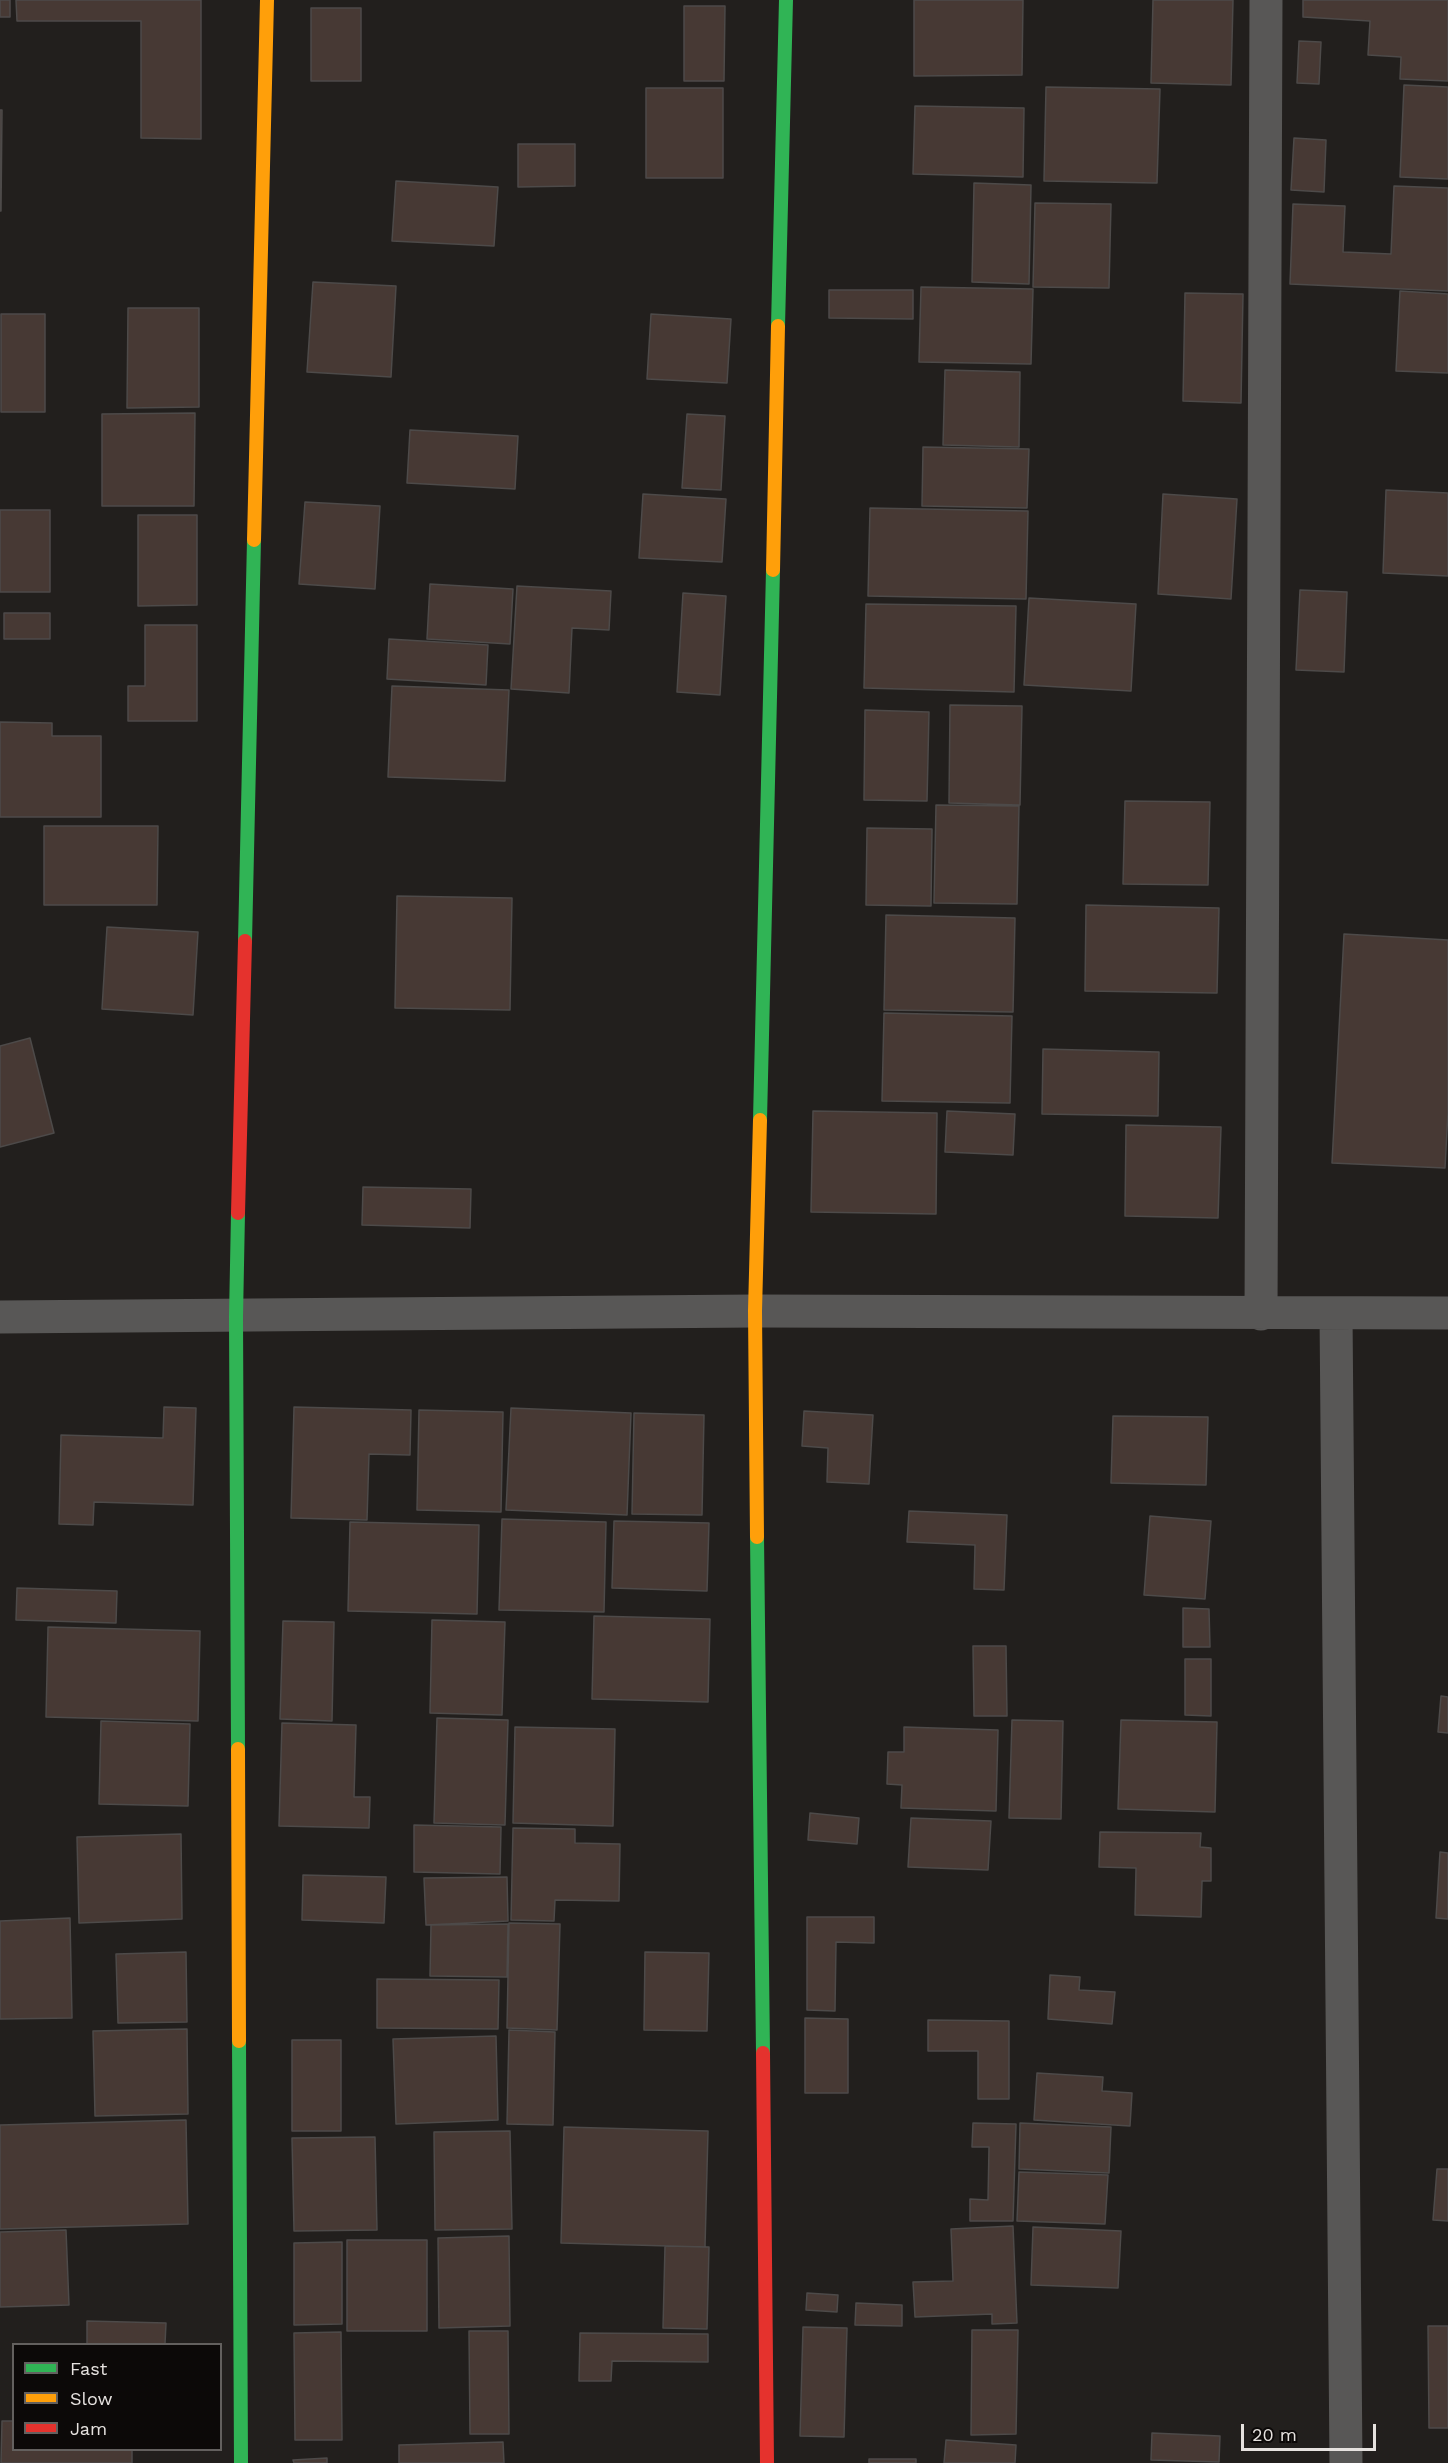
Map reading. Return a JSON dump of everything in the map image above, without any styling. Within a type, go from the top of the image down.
[{"type":"street","points":[[241,2463],[236,1317],[267,0]]},
{"type":"street","points":[[767,2463],[755,1311],[786,0]]},
{"type":"street","points":[[1262,1314],[1266,0]]},
{"type":"street","points":[[0,1317],[236,1317],[755,1311],[1448,1313]]},
{"type":"street","points":[[1336,1313],[1346,2463]]},
{"type":"building","points":[[0,0],[10,0],[10,17],[0,17]]},
{"type":"building","points":[[16,0],[201,0],[201,139],[141,138],[141,21],[17,21]]},
{"type":"building","points":[[914,0],[1023,0],[1022,75],[914,76]]},
{"type":"building","points":[[1153,0],[1233,0],[1231,85],[1151,83]]},
{"type":"building","points":[[1303,0],[1448,0],[1448,81],[1400,79],[1401,57],[1368,55],[1370,21],[1303,17]]},
{"type":"building","points":[[684,6],[725,6],[724,81],[684,81]]},
{"type":"building","points":[[311,8],[361,8],[361,81],[311,81]]},
{"type":"building","points":[[1299,41],[1321,42],[1319,84],[1297,83]]},
{"type":"building","points":[[1404,85],[1448,87],[1448,179],[1400,177]]},
{"type":"building","points":[[1046,87],[1160,89],[1157,183],[1044,181]]},
{"type":"building","points":[[646,88],[723,88],[723,178],[646,178]]},
{"type":"building","points":[[915,106],[1024,108],[1023,177],[913,174]]},
{"type":"building","points":[[0,110],[2,110],[1,211],[0,211]]},
{"type":"building","points":[[1294,138],[1326,140],[1324,192],[1291,190]]},
{"type":"building","points":[[518,144],[575,144],[575,186],[518,187]]},
{"type":"building","points":[[396,181],[498,187],[494,246],[392,241]]},
{"type":"building","points":[[974,183],[1031,185],[1029,284],[972,282]]},
{"type":"building","points":[[1394,186],[1448,188],[1448,291],[1290,284],[1293,204],[1345,206],[1343,252],[1391,254]]},
{"type":"building","points":[[1035,203],[1111,204],[1109,288],[1033,287]]},
{"type":"building","points":[[313,282],[396,286],[391,377],[307,372]]},
{"type":"building","points":[[921,287],[1033,289],[1031,364],[919,362]]},
{"type":"building","points":[[829,290],[913,290],[913,319],[829,318]]},
{"type":"building","points":[[1400,291],[1448,294],[1448,373],[1396,371]]},
{"type":"building","points":[[1185,293],[1243,294],[1241,403],[1183,401]]},
{"type":"building","points":[[128,308],[199,308],[199,407],[127,408]]},
{"type":"building","points":[[1,314],[45,314],[45,412],[1,412]]},
{"type":"building","points":[[651,314],[731,319],[727,383],[647,379]]},
{"type":"building","points":[[945,370],[1020,372],[1019,447],[943,445]]},
{"type":"building","points":[[195,413],[194,506],[102,506],[102,414]]},
{"type":"building","points":[[687,414],[725,416],[721,490],[682,488]]},
{"type":"building","points":[[410,430],[518,436],[515,489],[407,483]]},
{"type":"building","points":[[923,447],[1029,449],[1027,508],[922,506]]},
{"type":"building","points":[[1386,490],[1448,493],[1448,576],[1383,573]]},
{"type":"building","points":[[643,494],[726,499],[722,562],[639,558]]},
{"type":"building","points":[[1163,494],[1237,499],[1231,599],[1158,594]]},
{"type":"building","points":[[305,502],[380,506],[375,589],[299,584]]},
{"type":"building","points":[[870,508],[1028,511],[1026,599],[868,596]]},
{"type":"building","points":[[0,510],[50,510],[50,592],[0,592]]},
{"type":"building","points":[[138,515],[197,515],[197,605],[138,606]]},
{"type":"building","points":[[430,584],[513,589],[510,644],[427,639]]},
{"type":"building","points":[[517,586],[611,591],[609,630],[572,628],[569,693],[511,689]]},
{"type":"building","points":[[1300,590],[1347,592],[1344,672],[1296,670]]},
{"type":"building","points":[[683,593],[726,596],[720,695],[677,692]]},
{"type":"building","points":[[1029,598],[1136,604],[1131,691],[1024,685]]},
{"type":"building","points":[[866,604],[1016,606],[1014,692],[864,688]]},
{"type":"building","points":[[4,613],[50,613],[50,639],[4,639]]},
{"type":"building","points":[[145,625],[197,625],[197,721],[128,721],[128,686],[145,686]]},
{"type":"building","points":[[389,639],[488,645],[486,685],[387,679]]},
{"type":"building","points":[[392,686],[509,690],[505,781],[388,777]]},
{"type":"building","points":[[950,705],[1022,706],[1020,805],[949,803]]},
{"type":"building","points":[[865,710],[929,712],[927,801],[864,800]]},
{"type":"building","points":[[0,722],[52,723],[52,736],[101,736],[101,817],[0,817]]},
{"type":"building","points":[[1125,801],[1210,802],[1208,885],[1123,884]]},
{"type":"building","points":[[936,805],[1019,806],[1017,904],[934,903]]},
{"type":"building","points":[[44,826],[158,826],[157,905],[44,905]]},
{"type":"building","points":[[867,828],[932,829],[931,906],[866,905]]},
{"type":"building","points":[[397,896],[512,898],[510,1010],[395,1008]]},
{"type":"building","points":[[1086,905],[1219,908],[1217,993],[1085,991]]},
{"type":"building","points":[[886,915],[1015,918],[1013,1012],[884,1010]]},
{"type":"building","points":[[107,927],[198,932],[193,1015],[102,1009]]},
{"type":"building","points":[[1344,934],[1448,940],[1448,1112],[1445,1168],[1332,1163]]},
{"type":"building","points":[[884,1013],[1012,1016],[1010,1103],[882,1101]]},
{"type":"building","points":[[30,1038],[54,1133],[0,1147],[0,1046]]},
{"type":"building","points":[[1043,1049],[1159,1052],[1158,1116],[1042,1114]]},
{"type":"building","points":[[813,1111],[937,1113],[936,1214],[811,1212]]},
{"type":"building","points":[[947,1111],[1015,1114],[1013,1155],[945,1152]]},
{"type":"building","points":[[1126,1125],[1221,1127],[1218,1218],[1125,1216]]},
{"type":"building","points":[[363,1187],[471,1189],[470,1228],[362,1225]]},
{"type":"building","points":[[164,1407],[196,1408],[193,1505],[94,1502],[93,1525],[59,1524],[61,1435],[163,1438]]},
{"type":"building","points":[[294,1407],[411,1410],[410,1455],[369,1454],[367,1520],[291,1518]]},
{"type":"building","points":[[511,1408],[631,1413],[627,1515],[506,1510]]},
{"type":"building","points":[[419,1410],[503,1412],[501,1512],[417,1510]]},
{"type":"building","points":[[804,1411],[873,1415],[869,1484],[827,1482],[828,1448],[802,1446]]},
{"type":"building","points":[[634,1413],[704,1415],[702,1515],[632,1514]]},
{"type":"building","points":[[1113,1416],[1208,1417],[1206,1485],[1111,1483]]},
{"type":"building","points":[[909,1511],[1007,1515],[1004,1590],[974,1589],[975,1545],[907,1542]]},
{"type":"building","points":[[1150,1516],[1211,1521],[1205,1599],[1144,1595]]},
{"type":"building","points":[[502,1519],[606,1522],[604,1612],[499,1610]]},
{"type":"building","points":[[614,1521],[709,1523],[707,1591],[612,1588]]},
{"type":"building","points":[[350,1522],[479,1525],[477,1614],[348,1611]]},
{"type":"building","points":[[17,1588],[117,1591],[116,1623],[16,1620]]},
{"type":"building","points":[[1183,1608],[1209,1609],[1210,1647],[1183,1647]]},
{"type":"building","points":[[594,1616],[710,1619],[708,1702],[592,1699]]},
{"type":"building","points":[[432,1620],[505,1622],[502,1715],[430,1713]]},
{"type":"building","points":[[283,1621],[334,1622],[332,1721],[280,1719]]},
{"type":"building","points":[[48,1627],[200,1631],[198,1721],[46,1717]]},
{"type":"building","points":[[973,1646],[1006,1646],[1007,1716],[974,1716]]},
{"type":"building","points":[[1185,1659],[1211,1659],[1211,1716],[1185,1715]]},
{"type":"building","points":[[1441,1696],[1448,1697],[1448,1733],[1438,1732]]},
{"type":"building","points":[[437,1718],[508,1720],[505,1825],[434,1823]]},
{"type":"building","points":[[1012,1720],[1063,1721],[1061,1819],[1009,1818]]},
{"type":"building","points":[[1121,1720],[1217,1722],[1215,1812],[1118,1809]]},
{"type":"building","points":[[101,1721],[190,1724],[188,1806],[99,1804]]},
{"type":"building","points":[[282,1723],[356,1725],[354,1797],[370,1797],[369,1828],[279,1826]]},
{"type":"building","points":[[515,1727],[615,1729],[613,1826],[513,1823]]},
{"type":"building","points":[[904,1727],[998,1730],[996,1811],[901,1808],[902,1785],[887,1784],[888,1752],[904,1752]]},
{"type":"building","points":[[810,1813],[859,1818],[857,1844],[808,1840]]},
{"type":"building","points":[[911,1818],[991,1821],[988,1870],[908,1867]]},
{"type":"building","points":[[414,1825],[501,1827],[500,1874],[414,1872]]},
{"type":"building","points":[[513,1828],[575,1829],[575,1843],[620,1844],[619,1901],[555,1900],[554,1921],[511,1920]]},
{"type":"building","points":[[1100,1832],[1201,1833],[1200,1847],[1211,1848],[1211,1881],[1202,1881],[1201,1917],[1135,1915],[1136,1868],[1099,1867]]},
{"type":"building","points":[[181,1834],[182,1919],[79,1923],[77,1837]]},
{"type":"building","points":[[1440,1852],[1448,1853],[1448,1919],[1436,1918]]},
{"type":"building","points":[[303,1875],[386,1877],[384,1923],[302,1920]]},
{"type":"building","points":[[507,1877],[508,1921],[426,1925],[424,1878]]},
{"type":"building","points":[[807,1917],[874,1917],[874,1943],[836,1942],[835,2011],[807,2010]]},
{"type":"building","points":[[70,1918],[72,2018],[0,2019],[0,1921]]},
{"type":"building","points":[[509,1923],[560,1924],[557,2030],[507,2028]]},
{"type":"building","points":[[508,1924],[507,1977],[430,1976],[431,1925]]},
{"type":"building","points":[[186,1952],[187,2022],[118,2023],[116,1954]]},
{"type":"building","points":[[645,1952],[709,1953],[707,2031],[644,2030]]},
{"type":"building","points":[[1050,1975],[1080,1977],[1079,1990],[1115,1992],[1112,2024],[1048,2019]]},
{"type":"building","points":[[377,1979],[499,1980],[498,2029],[377,2028]]},
{"type":"building","points":[[805,2018],[848,2019],[848,2093],[805,2093]]},
{"type":"building","points":[[928,2020],[1009,2021],[1009,2099],[978,2099],[978,2051],[928,2051]]},
{"type":"building","points":[[187,2029],[188,2114],[95,2116],[93,2031]]},
{"type":"building","points":[[509,2030],[555,2032],[553,2125],[507,2124]]},
{"type":"building","points":[[496,2036],[498,2120],[396,2124],[393,2039]]},
{"type":"building","points":[[292,2040],[341,2040],[341,2131],[292,2131]]},
{"type":"building","points":[[1037,2073],[1103,2077],[1102,2091],[1132,2093],[1130,2126],[1034,2120]]},
{"type":"building","points":[[186,2120],[188,2224],[0,2229],[0,2125]]},
{"type":"building","points":[[973,2123],[1016,2124],[1013,2221],[970,2221],[970,2199],[988,2200],[989,2147],[972,2147]]},
{"type":"building","points":[[1020,2123],[1111,2127],[1109,2173],[1019,2169]]},
{"type":"building","points":[[564,2127],[708,2131],[705,2247],[561,2243]]},
{"type":"building","points":[[510,2131],[512,2229],[435,2230],[434,2132]]},
{"type":"building","points":[[375,2137],[377,2230],[294,2231],[292,2138]]},
{"type":"building","points":[[1437,2169],[1448,2169],[1448,2221],[1433,2220]]},
{"type":"building","points":[[1019,2172],[1108,2175],[1105,2224],[1017,2221]]},
{"type":"building","points":[[1013,2226],[1017,2323],[992,2324],[992,2314],[915,2317],[913,2282],[953,2281],[951,2229]]},
{"type":"building","points":[[1033,2227],[1121,2231],[1118,2288],[1031,2285]]},
{"type":"building","points":[[66,2230],[69,2305],[0,2307],[0,2232]]},
{"type":"building","points":[[509,2236],[510,2326],[439,2328],[438,2238]]},
{"type":"building","points":[[347,2240],[427,2240],[427,2331],[347,2331]]},
{"type":"building","points":[[342,2242],[342,2324],[294,2325],[294,2243]]},
{"type":"building","points":[[665,2246],[709,2247],[707,2329],[663,2328]]},
{"type":"building","points":[[807,2293],[838,2295],[837,2312],[806,2310]]},
{"type":"building","points":[[856,2303],[902,2305],[902,2326],[855,2325]]},
{"type":"building","points":[[87,2321],[166,2323],[165,2343],[87,2343]]},
{"type":"building","points":[[1428,2326],[1448,2326],[1448,2428],[1429,2428]]},
{"type":"building","points":[[803,2327],[847,2328],[844,2437],[800,2436]]},
{"type":"building","points":[[972,2330],[1018,2330],[1016,2434],[971,2435]]},
{"type":"building","points":[[469,2331],[508,2331],[509,2434],[470,2434]]},
{"type":"building","points":[[341,2332],[342,2440],[295,2440],[294,2333]]},
{"type":"building","points":[[580,2333],[708,2334],[708,2362],[612,2361],[611,2381],[579,2381]]},
{"type":"building","points":[[2,2421],[12,2421],[12,2451],[132,2451],[132,2463],[1,2463]]},
{"type":"building","points":[[1152,2433],[1220,2436],[1219,2462],[1151,2460]]},
{"type":"building","points":[[946,2440],[1016,2445],[1015,2463],[944,2463]]},
{"type":"building","points":[[503,2442],[504,2463],[399,2463],[399,2445]]},
{"type":"building","points":[[327,2458],[327,2463],[294,2463],[293,2460]]},
{"type":"building","points":[[869,2459],[916,2459],[916,2463],[869,2463]]},
{"type":"traffic: fast","points":[[778,326],[786,0]]},
{"type":"traffic: fast","points":[[245,941],[254,540]]},
{"type":"traffic: fast","points":[[760,1120],[773,570]]},
{"type":"traffic: fast","points":[[238,1213],[236,1317],[238,1749]]},
{"type":"traffic: fast","points":[[757,1537],[763,2053]]},
{"type":"traffic: fast","points":[[239,2041],[241,2463]]},
{"type":"traffic: slow","points":[[254,540],[267,0]]},
{"type":"traffic: slow","points":[[773,570],[778,326]]},
{"type":"traffic: slow","points":[[757,1537],[755,1311],[760,1120]]},
{"type":"traffic: slow","points":[[238,1749],[239,2041]]},
{"type":"traffic: jam","points":[[238,1213],[245,941]]},
{"type":"traffic: jam","points":[[763,2053],[767,2463]]}]
